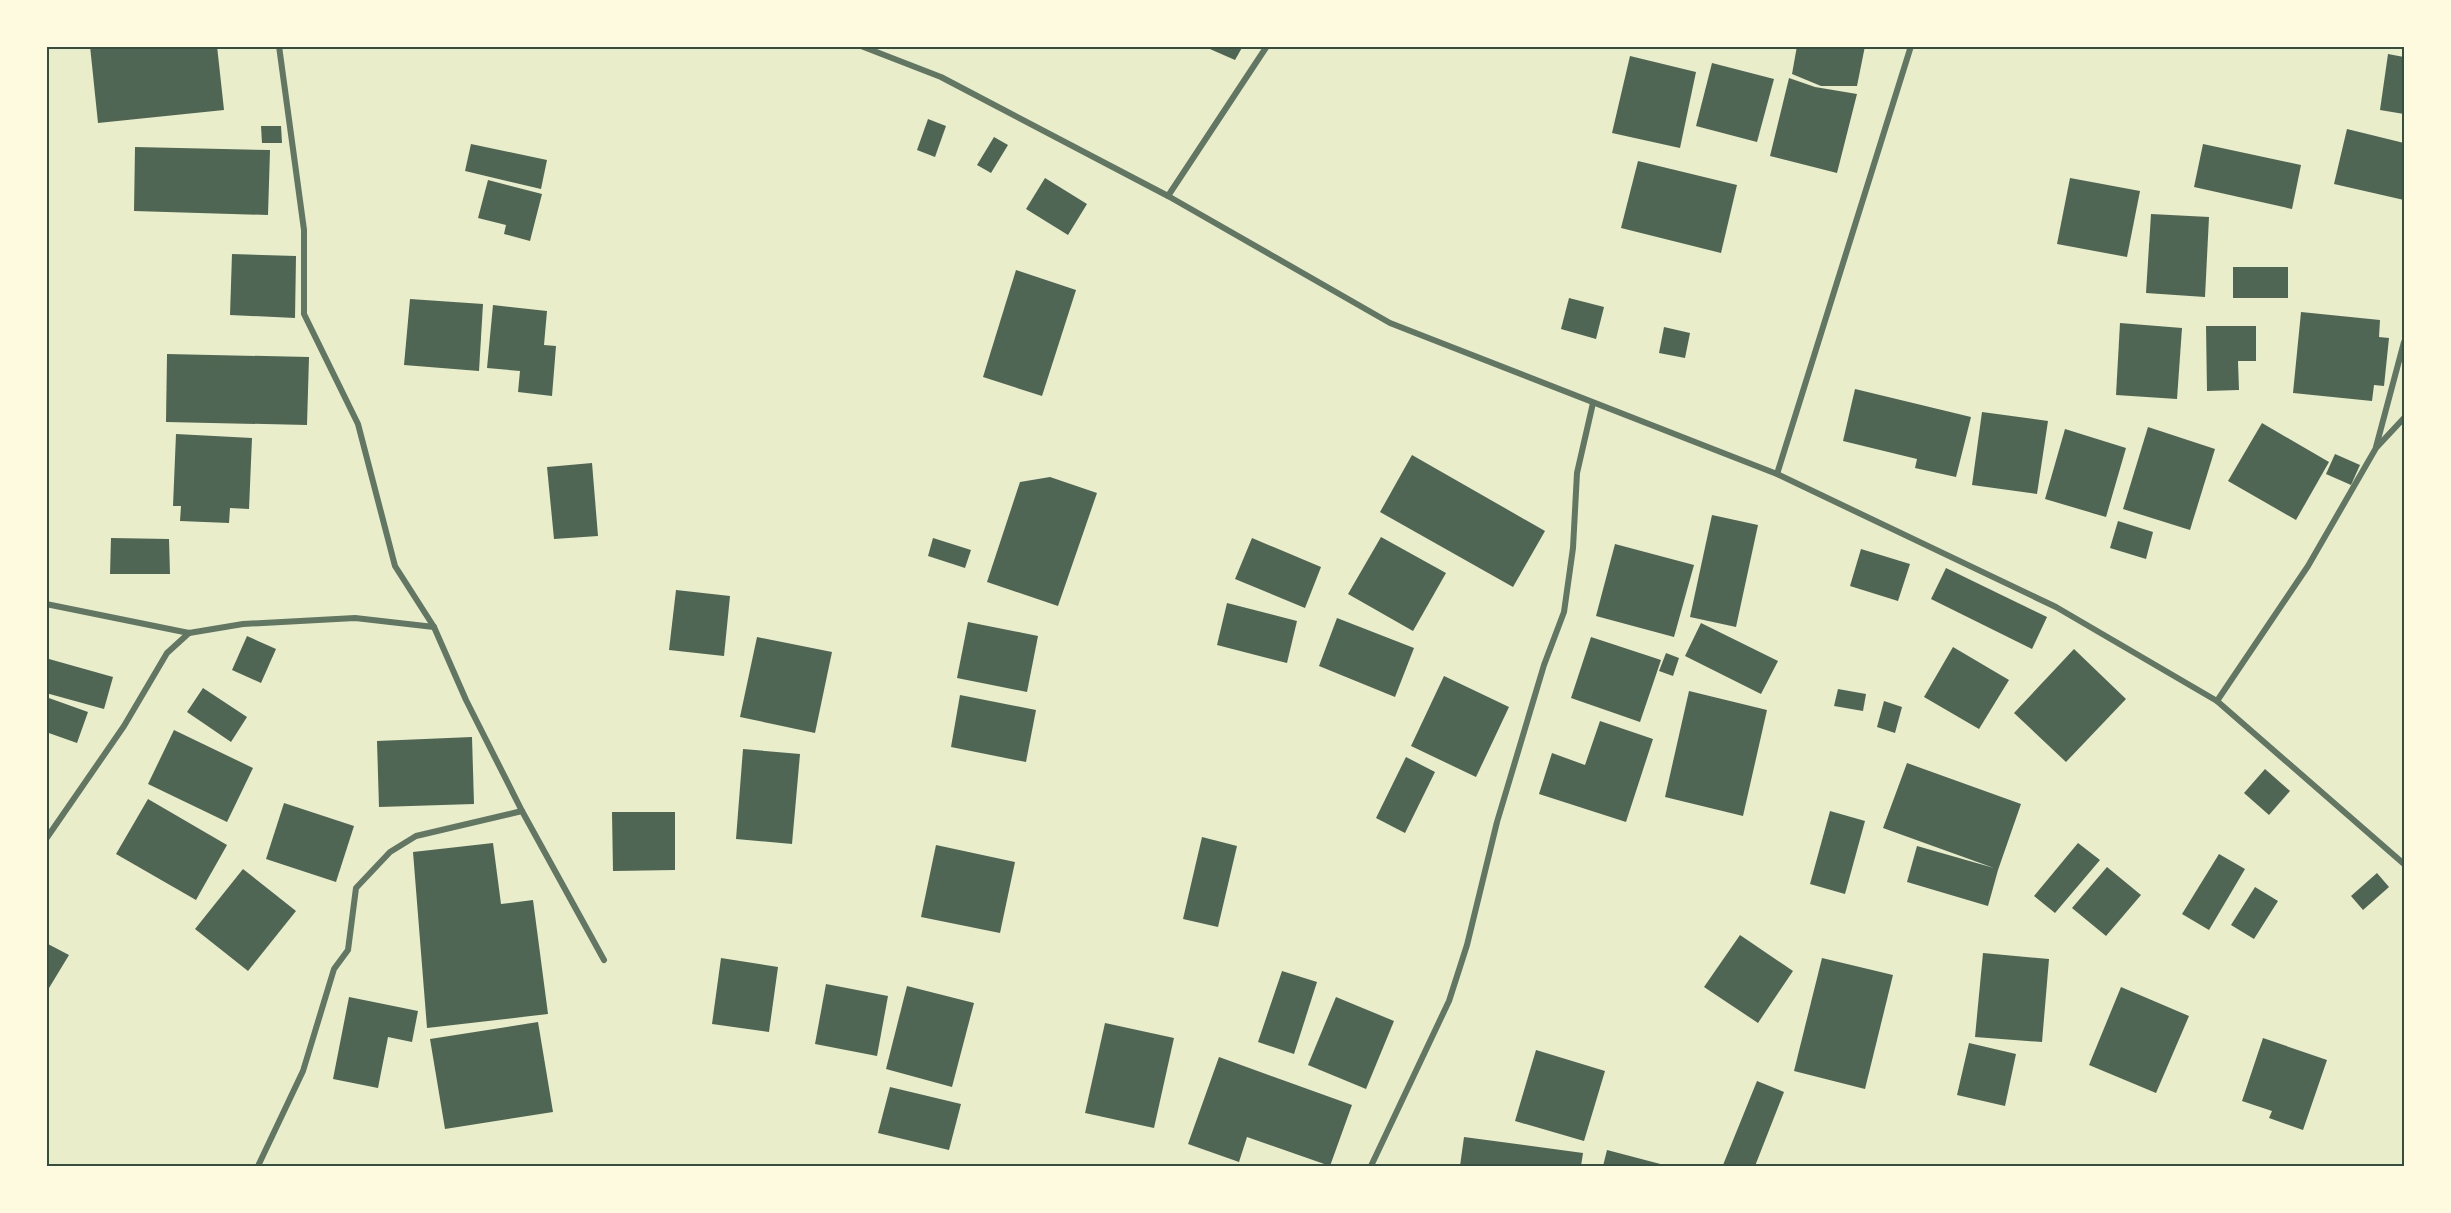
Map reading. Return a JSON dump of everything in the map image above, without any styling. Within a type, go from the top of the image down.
[{"type":"street","points":[[279,46],[304,230],[304,314],[358,424],[394,566],[434,627],[466,700],[522,811],[604,960]]},
{"type":"street","points":[[861,46],[941,77],[1168,196],[1390,323],[1777,474],[2056,607],[2217,701],[2404,864]]},
{"type":"street","points":[[1168,196],[1267,46]]},
{"type":"street","points":[[1777,474],[1911,46]]},
{"type":"street","points":[[2376,448],[2404,342]]},
{"type":"street","points":[[1371,1167],[1449,1001],[1467,945],[1497,822],[1544,665],[1564,612],[1572,548],[1577,473],[1593,403]]},
{"type":"street","points":[[2217,701],[2308,566],[2376,448],[2404,418]]},
{"type":"street","points":[[46,604],[189,633],[243,624],[355,618],[434,627]]},
{"type":"street","points":[[46,839],[124,726],[167,653],[189,633]]},
{"type":"street","points":[[258,1167],[303,1071],[334,969],[348,950],[356,888],[390,852],[416,836],[522,811]]},
{"type":"building","points":[[90,46],[217,46],[224,110],[98,123]]},
{"type":"building","points":[[1203,46],[1243,46],[1235,60]]},
{"type":"building","points":[[1797,46],[1865,46],[1857,86],[1821,86],[1792,74]]},
{"type":"building","points":[[2388,54],[2404,57],[2404,114],[2380,110]]},
{"type":"building","points":[[1630,56],[1696,72],[1680,148],[1612,133]]},
{"type":"building","points":[[1712,63],[1774,79],[1757,142],[1696,126]]},
{"type":"building","points":[[1789,78],[1815,87],[1857,94],[1837,173],[1770,156]]},
{"type":"building","points":[[928,119],[946,126],[935,157],[917,150]]},
{"type":"building","points":[[261,126],[281,126],[282,143],[262,143]]},
{"type":"building","points":[[2347,129],[2404,143],[2404,200],[2334,184]]},
{"type":"building","points":[[994,137],[1008,145],[991,173],[977,165]]},
{"type":"building","points":[[471,144],[547,160],[541,189],[465,171]]},
{"type":"building","points":[[2203,144],[2301,165],[2292,209],[2194,187]]},
{"type":"building","points":[[135,147],[270,150],[268,215],[134,211]]},
{"type":"building","points":[[1638,161],[1737,185],[1721,253],[1621,228]]},
{"type":"building","points":[[1045,178],[1087,204],[1068,235],[1026,209]]},
{"type":"building","points":[[2070,178],[2140,191],[2127,257],[2057,244]]},
{"type":"building","points":[[488,180],[542,194],[530,241],[504,234],[506,225],[478,218]]},
{"type":"building","points":[[2151,214],[2209,217],[2205,297],[2146,293]]},
{"type":"building","points":[[232,254],[296,256],[295,318],[230,315]]},
{"type":"building","points":[[2233,267],[2288,267],[2288,298],[2233,298]]},
{"type":"building","points":[[1016,270],[1076,290],[1042,396],[983,377]]},
{"type":"building","points":[[1569,298],[1604,307],[1596,339],[1561,329]]},
{"type":"building","points":[[410,299],[483,304],[479,371],[404,365]]},
{"type":"building","points":[[493,305],[547,311],[544,345],[556,346],[552,396],[518,392],[520,371],[487,368]]},
{"type":"building","points":[[2301,312],[2380,320],[2379,337],[2389,338],[2384,386],[2374,385],[2372,401],[2293,393]]},
{"type":"building","points":[[2120,323],[2182,328],[2177,399],[2116,395]]},
{"type":"building","points":[[2206,326],[2256,326],[2256,361],[2238,361],[2239,390],[2207,391]]},
{"type":"building","points":[[1664,327],[1690,333],[1685,358],[1659,353]]},
{"type":"building","points":[[167,354],[309,357],[307,425],[166,422]]},
{"type":"building","points":[[1855,389],[1971,417],[1956,477],[1915,468],[1917,459],[1843,441]]},
{"type":"building","points":[[1982,412],[2048,421],[2037,494],[1972,485]]},
{"type":"building","points":[[2262,423],[2329,462],[2296,520],[2228,481]]},
{"type":"building","points":[[2148,427],[2215,449],[2190,530],[2123,509]]},
{"type":"building","points":[[2065,429],[2126,448],[2106,517],[2045,499]]},
{"type":"building","points":[[176,434],[252,438],[249,509],[230,508],[229,523],[180,521],[181,506],[173,506]]},
{"type":"building","points":[[2335,454],[2360,465],[2351,485],[2326,474]]},
{"type":"building","points":[[1412,455],[1545,531],[1513,587],[1380,512]]},
{"type":"building","points":[[592,463],[598,536],[554,539],[547,467]]},
{"type":"building","points":[[1050,477],[1097,493],[1058,606],[987,582],[1020,482]]},
{"type":"building","points":[[1712,515],[1758,525],[1736,627],[1690,617]]},
{"type":"building","points":[[2118,521],[2153,532],[2146,559],[2110,548]]},
{"type":"building","points":[[1381,537],[1446,573],[1413,631],[1348,594]]},
{"type":"building","points":[[111,538],[169,539],[170,574],[110,574]]},
{"type":"building","points":[[933,538],[971,550],[965,568],[928,556]]},
{"type":"building","points":[[1252,538],[1321,567],[1305,608],[1235,579]]},
{"type":"building","points":[[1615,544],[1694,565],[1674,637],[1596,616]]},
{"type":"building","points":[[1861,549],[1910,564],[1898,601],[1850,586]]},
{"type":"building","points":[[1946,568],[2047,617],[2032,649],[1931,599]]},
{"type":"building","points":[[676,590],[730,596],[724,656],[669,650]]},
{"type":"building","points":[[1227,603],[1297,621],[1287,663],[1217,645]]},
{"type":"building","points":[[1337,618],[1414,648],[1395,697],[1319,666]]},
{"type":"building","points":[[968,622],[1038,636],[1027,692],[957,678]]},
{"type":"building","points":[[1701,623],[1778,661],[1761,694],[1685,656]]},
{"type":"building","points":[[247,636],[276,649],[261,683],[232,670]]},
{"type":"building","points":[[757,637],[832,652],[815,733],[740,717]]},
{"type":"building","points":[[1591,637],[1661,660],[1640,722],[1571,698]]},
{"type":"building","points":[[1953,647],[2009,680],[1979,729],[1924,697]]},
{"type":"building","points":[[2074,649],[2126,699],[2066,762],[2014,713]]},
{"type":"building","points":[[1666,653],[1679,658],[1673,676],[1659,671]]},
{"type":"building","points":[[49,659],[113,677],[104,709],[46,693],[46,668]]},
{"type":"building","points":[[1444,676],[1509,707],[1476,777],[1411,746]]},
{"type":"building","points":[[203,688],[247,717],[231,742],[187,712]]},
{"type":"building","points":[[1838,689],[1866,694],[1863,711],[1834,706]]},
{"type":"building","points":[[1689,691],[1767,710],[1743,816],[1665,797]]},
{"type":"building","points":[[960,695],[1036,710],[1026,762],[951,747]]},
{"type":"building","points":[[46,697],[88,712],[77,743],[46,732]]},
{"type":"building","points":[[1884,701],[1902,707],[1895,733],[1877,727]]},
{"type":"building","points":[[1600,721],[1653,739],[1626,822],[1539,794],[1552,753],[1585,765]]},
{"type":"building","points":[[174,730],[253,768],[227,822],[148,784]]},
{"type":"building","points":[[472,737],[474,804],[379,807],[377,741]]},
{"type":"building","points":[[743,749],[800,754],[792,844],[736,839]]},
{"type":"building","points":[[1406,757],[1435,772],[1405,833],[1376,818]]},
{"type":"building","points":[[1907,763],[2021,804],[1988,906],[1907,882],[1917,846],[1994,868],[1883,828]]},
{"type":"building","points":[[2265,769],[2290,791],[2269,815],[2244,793]]},
{"type":"building","points":[[148,799],[227,845],[196,900],[116,854]]},
{"type":"building","points":[[284,803],[354,826],[336,882],[266,859]]},
{"type":"building","points":[[1830,811],[1865,821],[1845,894],[1810,884]]},
{"type":"building","points":[[612,812],[675,812],[675,870],[613,871]]},
{"type":"building","points":[[1202,837],[1237,846],[1218,927],[1183,919]]},
{"type":"building","points":[[493,843],[501,904],[533,900],[548,1014],[427,1028],[413,852]]},
{"type":"building","points":[[2078,843],[2100,860],[2055,913],[2034,896]]},
{"type":"building","points":[[936,845],[1015,862],[1000,933],[921,917]]},
{"type":"building","points":[[2219,854],[2245,869],[2209,930],[2182,914]]},
{"type":"building","points":[[2107,867],[2141,895],[2106,936],[2072,908]]},
{"type":"building","points":[[243,869],[296,911],[248,971],[195,929]]},
{"type":"building","points":[[2377,873],[2389,887],[2363,910],[2351,896]]},
{"type":"building","points":[[2255,887],[2278,901],[2254,939],[2231,925]]},
{"type":"building","points":[[1740,935],[1793,971],[1758,1023],[1704,987]]},
{"type":"building","points":[[46,943],[69,955],[46,993]]},
{"type":"building","points":[[1983,953],[2049,959],[2042,1042],[1975,1037]]},
{"type":"building","points":[[721,958],[778,967],[769,1032],[712,1024]]},
{"type":"building","points":[[1822,958],[1893,975],[1865,1089],[1794,1071]]},
{"type":"building","points":[[1282,971],[1317,982],[1294,1054],[1258,1042]]},
{"type":"building","points":[[826,984],[888,996],[877,1056],[815,1044]]},
{"type":"building","points":[[907,986],[974,1003],[952,1087],[886,1069]]},
{"type":"building","points":[[2121,987],[2189,1016],[2156,1093],[2089,1065]]},
{"type":"building","points":[[349,997],[418,1011],[412,1042],[388,1037],[378,1088],[333,1079]]},
{"type":"building","points":[[1336,997],[1394,1021],[1366,1089],[1308,1065]]},
{"type":"building","points":[[538,1022],[553,1112],[445,1129],[430,1039]]},
{"type":"building","points":[[1105,1023],[1174,1038],[1154,1128],[1085,1113]]},
{"type":"building","points":[[2263,1038],[2327,1060],[2303,1130],[2269,1118],[2272,1111],[2242,1101]]},
{"type":"building","points":[[1969,1043],[2016,1054],[2005,1106],[1957,1095]]},
{"type":"building","points":[[1536,1050],[1605,1071],[1584,1141],[1515,1121]]},
{"type":"building","points":[[1219,1057],[1352,1105],[1330,1166],[1247,1137],[1239,1162],[1188,1144]]},
{"type":"building","points":[[1757,1081],[1784,1092],[1755,1166],[1723,1165]]},
{"type":"building","points":[[890,1087],[961,1104],[949,1150],[878,1133]]},
{"type":"building","points":[[1464,1137],[1583,1153],[1581,1166],[1460,1166]]},
{"type":"building","points":[[1607,1150],[1668,1166],[1603,1166]]}]
